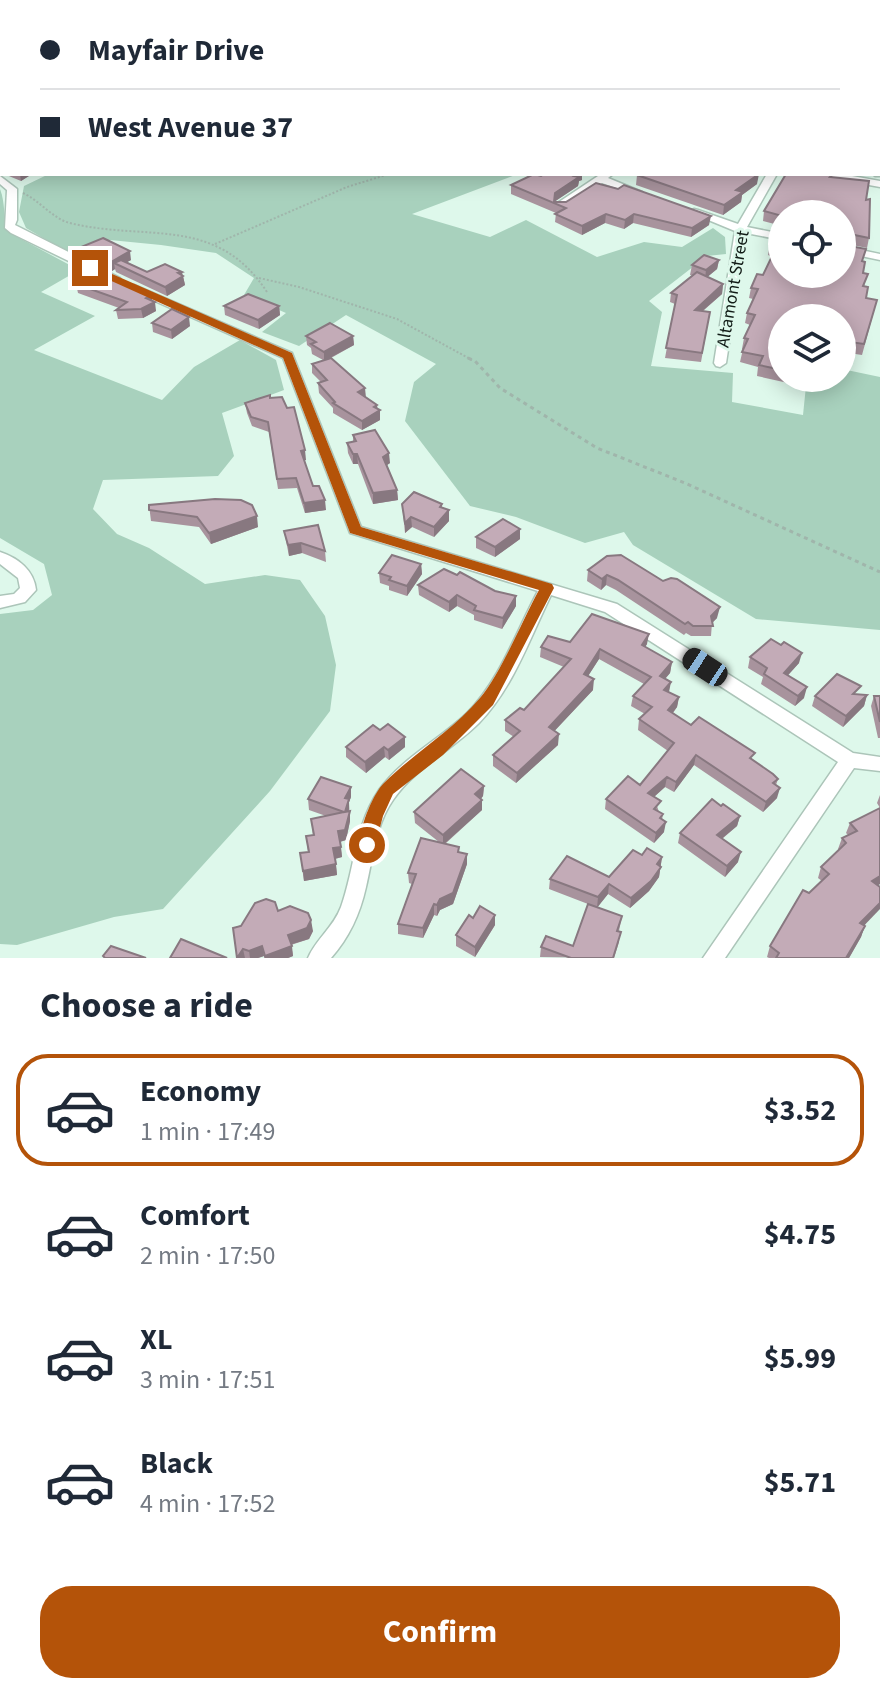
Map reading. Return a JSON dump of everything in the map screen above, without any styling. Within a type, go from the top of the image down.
[{"type":"street","points":[[560,206],[605,176],[655,199]]},
{"type":"street","name":"Altamont Street","points":[[720,363],[741,229],[771,176]]},
{"type":"street","points":[[6,184],[9,226],[15,231],[135,289],[288,356],[355,530],[611,608],[849,760],[880,764]]},
{"type":"street","points":[[683,208],[741,229],[768,234]]},
{"type":"street","points":[[856,252],[880,257]]},
{"type":"street","points":[[0,557],[23,572],[29,581],[28,590],[19,598],[0,602]]},
{"type":"street","points":[[318,958],[345,925],[374,816],[387,790],[437,751],[488,700],[547,588]]},
{"type":"street","points":[[713,958],[849,760]]},
{"type":"path","points":[[213,245],[347,187],[383,176]]},
{"type":"path","points":[[6,184],[34,197],[67,223],[170,232],[213,245],[232,254],[259,278],[267,292]]},
{"type":"path","points":[[259,278],[299,287],[397,319],[475,361],[500,388],[597,448],[685,483],[880,572]]},
{"type":"green space","points":[[45,176],[513,176],[412,214],[490,237],[526,220],[597,257],[644,242],[682,247],[713,228],[725,237],[726,254],[707,256],[649,301],[662,312],[651,366],[733,373],[732,402],[803,415],[805,392],[856,392],[856,372],[880,377],[880,630],[756,619],[633,545],[624,532],[585,543],[516,517],[470,506],[405,421],[414,382],[436,364],[346,315],[299,346],[262,332],[286,313],[244,295],[254,278],[216,253],[110,240],[74,256],[26,228],[19,212],[24,186]]},
{"type":"green space","points":[[0,189],[10,233],[79,270],[41,292],[95,316],[34,350],[162,400],[194,367],[240,340],[276,360],[284,390],[222,413],[234,456],[218,476],[103,480],[93,509],[117,534],[149,548],[205,584],[265,575],[300,580],[325,616],[336,665],[330,711],[270,791],[163,909],[114,917],[17,945],[0,944],[0,614],[33,610],[52,595],[44,564],[0,538]]},
{"type":"building","points":[[530,176],[574,176],[579,177],[555,193],[554,202],[566,202],[596,183],[618,189],[624,185],[711,216],[692,228],[634,214],[625,220],[606,214],[582,226],[555,214],[566,208],[511,185]]},
{"type":"building","points":[[640,176],[756,176],[736,190],[743,192],[724,205]]},
{"type":"building","points":[[785,176],[831,176],[869,181],[866,200],[870,199],[869,238],[856,235],[856,200],[771,200]]},
{"type":"building","points":[[103,238],[130,251],[111,262],[81,247]]},
{"type":"building","points":[[856,247],[866,249],[862,261],[865,262],[863,273],[868,274],[863,286],[868,287],[866,298],[877,300],[864,344],[856,343],[856,304],[768,304],[768,367],[759,365],[763,356],[742,352],[748,339],[744,338],[755,315],[747,313],[758,289],[751,288],[757,274],[763,275],[768,265],[768,288],[856,288]]},
{"type":"building","points":[[704,255],[719,260],[706,270],[692,265]]},
{"type":"building","points":[[121,260],[147,272],[165,264],[182,272],[178,273],[183,276],[165,287],[114,263]]},
{"type":"building","points":[[100,271],[151,295],[146,298],[155,302],[141,309],[116,310],[127,302],[76,284]]},
{"type":"building","points":[[697,272],[723,284],[695,310],[710,312],[702,353],[666,348],[677,295],[671,293]]},
{"type":"building","points":[[248,294],[279,306],[258,320],[224,306]]},
{"type":"building","points":[[172,309],[189,317],[171,330],[152,323]]},
{"type":"building","points":[[330,323],[353,336],[324,352],[311,344],[316,342],[306,336]]},
{"type":"building","points":[[331,358],[365,388],[358,392],[380,410],[362,421],[333,403],[318,383],[327,380],[312,364]]},
{"type":"building","points":[[270,395],[270,398],[282,397],[287,408],[294,407],[305,450],[301,451],[313,486],[319,486],[325,500],[304,503],[296,478],[277,479],[268,422],[251,417],[245,403]]},
{"type":"building","points":[[375,430],[389,453],[383,457],[397,490],[373,493],[357,454],[353,454],[347,443],[356,441],[353,435]]},
{"type":"building","points":[[414,492],[449,510],[434,527],[411,517],[405,523],[402,504]]},
{"type":"building","points":[[215,499],[241,500],[252,505],[257,516],[209,533],[197,517],[149,510],[149,505]]},
{"type":"building","points":[[503,519],[520,529],[495,547],[476,537]]},
{"type":"building","points":[[318,525],[325,551],[301,543],[288,545],[284,531]]},
{"type":"building","points":[[392,555],[421,564],[407,586],[379,573]]},
{"type":"building","points":[[621,555],[663,581],[677,579],[720,607],[711,616],[713,626],[685,624],[618,580],[607,575],[602,579],[588,570],[607,556]]},
{"type":"building","points":[[444,569],[457,575],[460,572],[495,591],[516,596],[503,618],[474,610],[476,606],[457,595],[449,602],[418,585]]},
{"type":"building","points":[[592,614],[649,634],[642,645],[672,662],[660,676],[671,682],[664,690],[679,697],[668,710],[691,725],[699,717],[755,753],[750,758],[778,779],[773,783],[780,788],[766,802],[696,755],[676,782],[667,777],[648,793],[661,801],[654,809],[663,814],[660,818],[666,822],[656,833],[606,799],[628,776],[640,785],[674,743],[639,719],[652,707],[633,696],[651,677],[600,649],[584,674],[594,679],[549,727],[559,734],[517,773],[493,755],[520,731],[505,720],[520,708],[524,710],[571,659],[541,647],[548,636],[570,642]]},
{"type":"building","points":[[771,639],[781,645],[784,642],[802,653],[784,673],[807,687],[798,696],[764,674],[767,668],[750,657]]},
{"type":"building","points":[[837,674],[861,686],[853,694],[867,695],[846,716],[815,696]]},
{"type":"building","points":[[874,696],[880,696],[880,722]]},
{"type":"building","points":[[388,724],[405,737],[388,750],[384,747],[365,762],[346,747],[373,725],[380,730]]},
{"type":"building","points":[[461,769],[484,786],[475,794],[482,800],[443,835],[414,812]]},
{"type":"building","points":[[321,777],[351,787],[345,798],[349,799],[345,812],[350,811],[345,830],[338,831],[341,847],[333,848],[336,864],[303,871],[300,853],[309,852],[306,836],[314,835],[311,819],[344,812],[308,799]]},
{"type":"building","points":[[712,799],[740,816],[717,835],[741,852],[727,866],[680,833]]},
{"type":"building","points":[[880,808],[880,876],[872,881],[880,887],[880,903],[860,923],[865,926],[846,958],[776,958],[779,953],[770,946],[803,890],[809,893],[829,874],[821,867],[846,843],[842,838],[857,831],[850,823]]},
{"type":"building","points":[[421,838],[459,847],[458,852],[467,854],[453,893],[434,904],[423,928],[398,924],[416,874],[408,873]]},
{"type":"building","points":[[647,848],[662,857],[657,864],[661,867],[651,881],[631,898],[609,884],[598,897],[550,879],[567,856],[609,877],[633,850],[642,855]]},
{"type":"building","points":[[266,899],[275,902],[278,911],[290,906],[308,913],[311,920],[307,928],[288,935],[292,946],[265,956],[262,946],[249,951],[243,949],[237,958],[233,928],[241,926],[255,903]]},
{"type":"building","points":[[588,904],[622,916],[613,958],[571,958],[541,947],[546,936],[573,946]]},
{"type":"building","points":[[480,906],[495,915],[475,947],[456,935],[469,915],[473,918]]},
{"type":"building","points":[[181,939],[227,958],[170,958]]},
{"type":"building","points":[[111,946],[146,958],[105,958],[103,956]]},
{"type":"route","points":[[90,268],[288,356],[355,530],[547,588],[488,700],[437,751],[387,790],[374,816],[367,845]]}]
